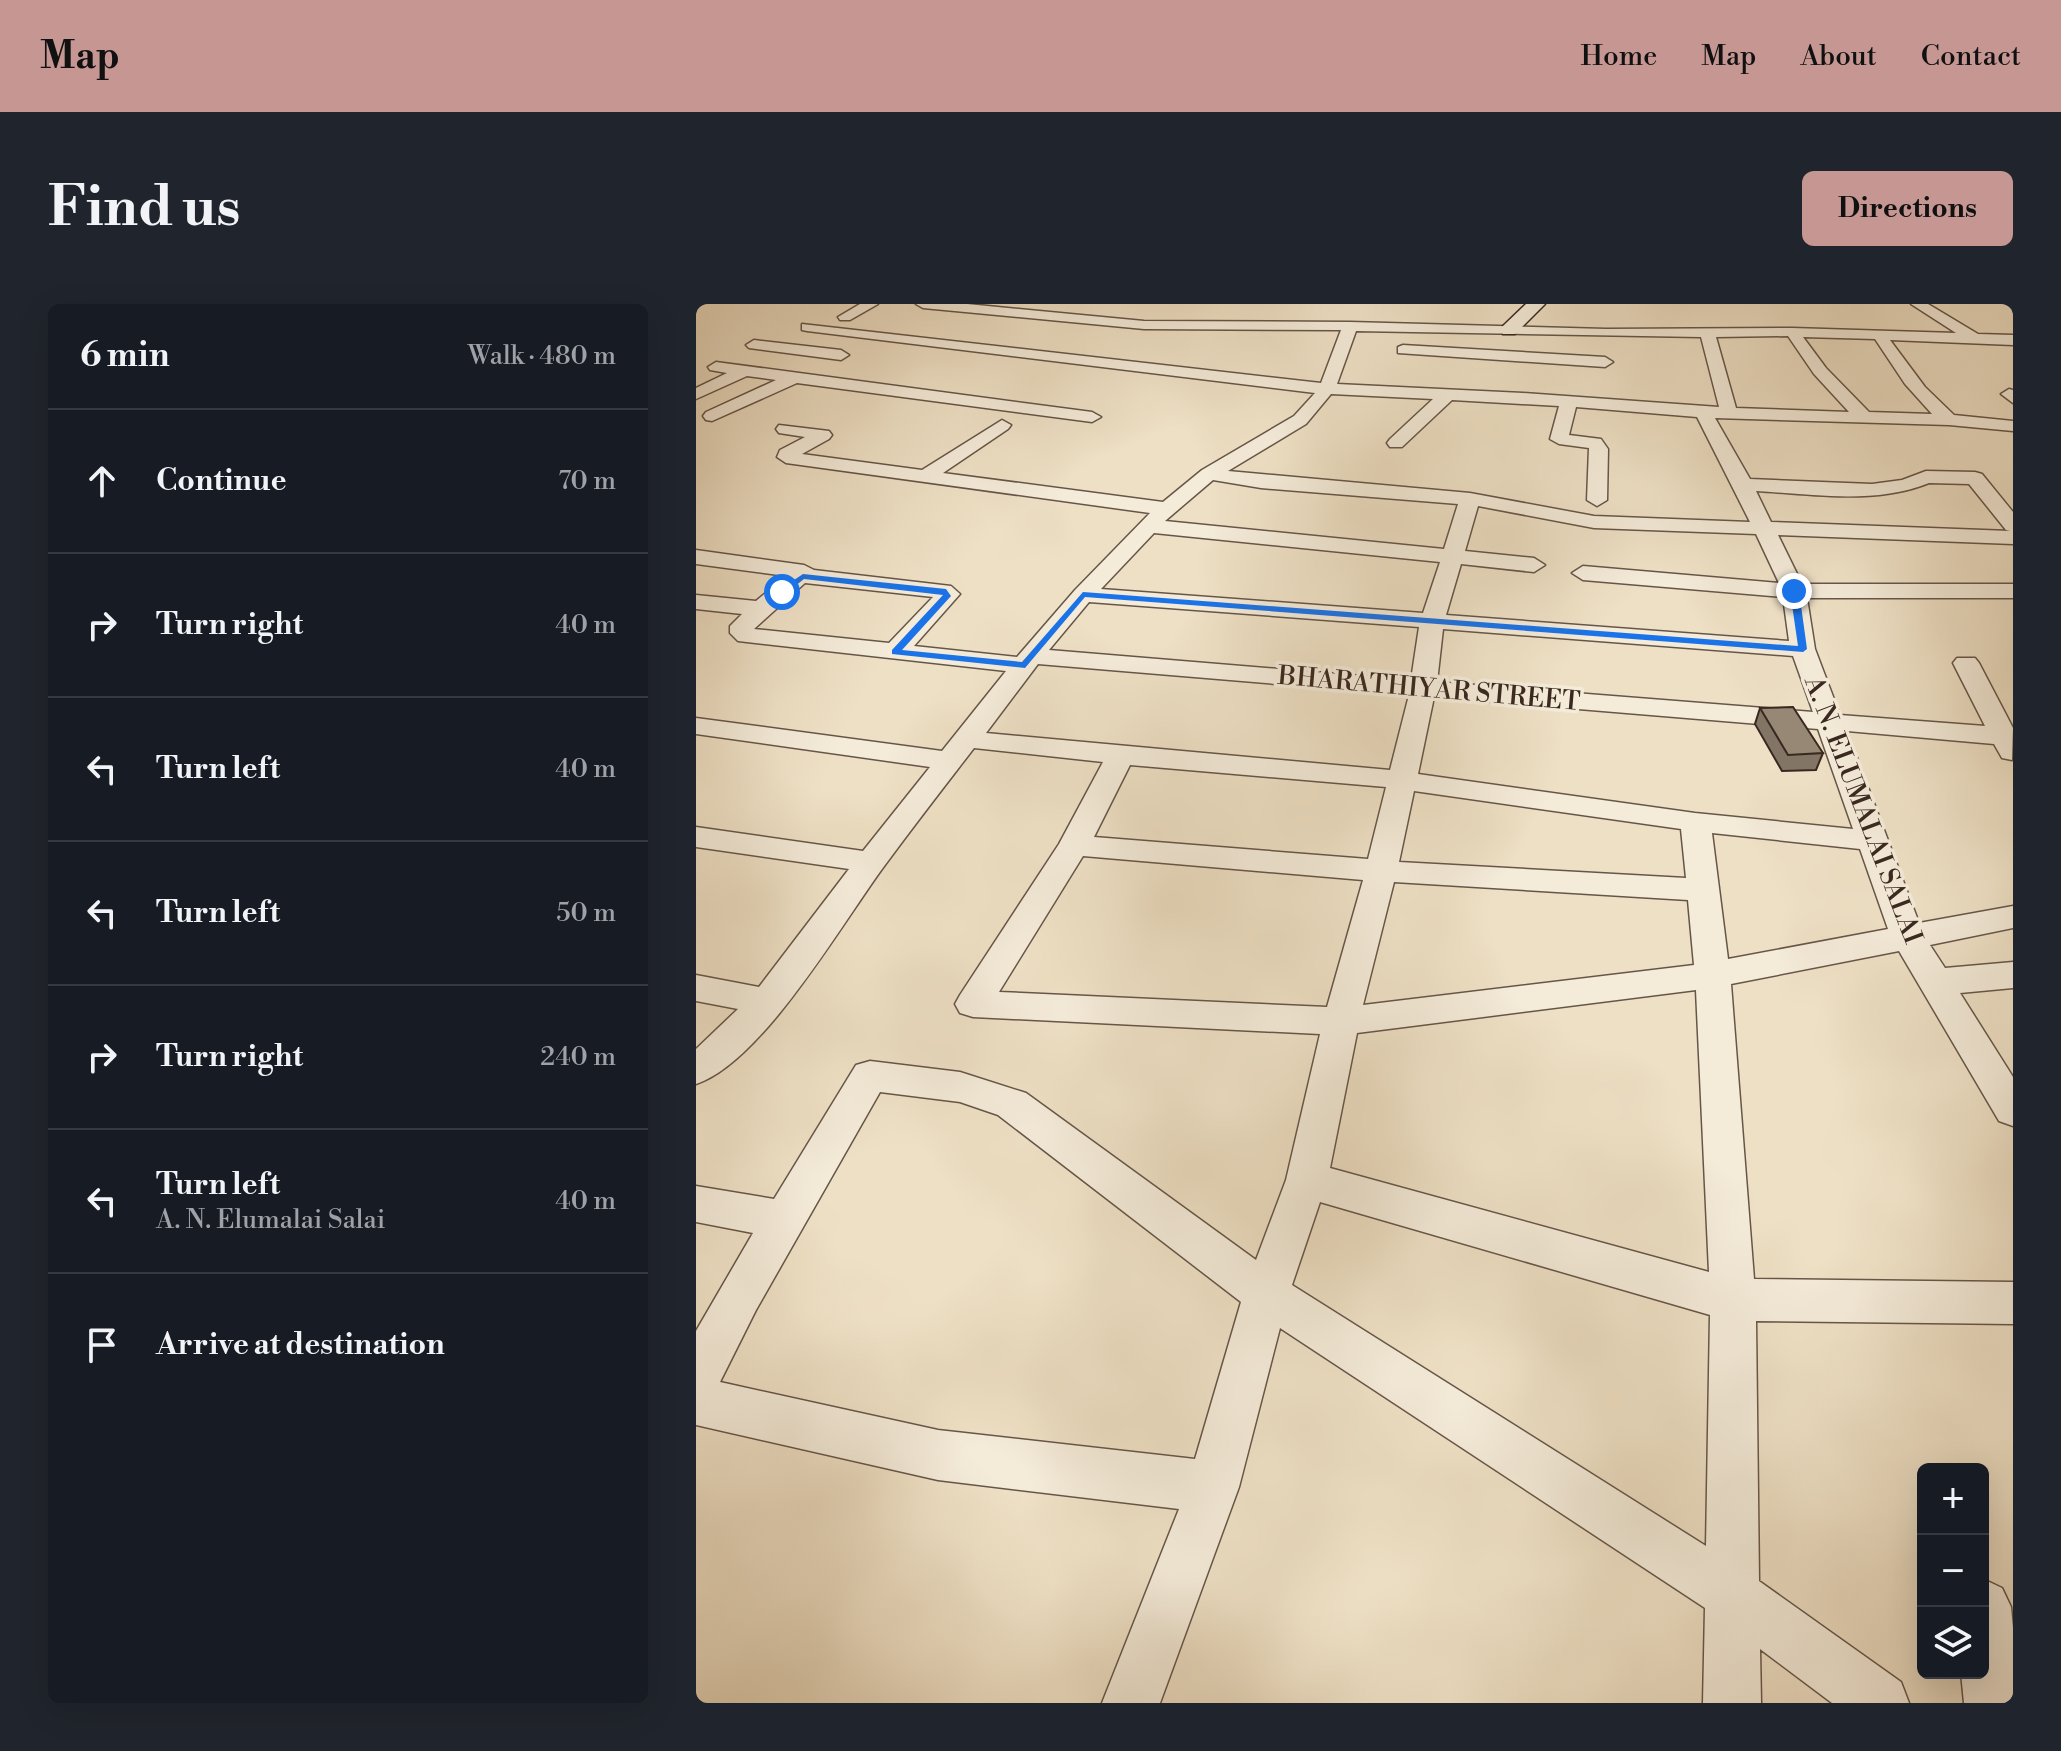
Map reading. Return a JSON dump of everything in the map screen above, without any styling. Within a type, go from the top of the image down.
[{"type":"street","points":[[845,317],[871,304]]},
{"type":"street","points":[[1509,330],[1536,304]]},
{"type":"street","points":[[1918,304],[1978,340]]},
{"type":"street","points":[[704,420],[848,356],[914,315],[938,305],[1144,325],[1785,332],[2013,340]]},
{"type":"street","points":[[1428,328],[1440,308]]},
{"type":"street","points":[[696,1069],[724,1048],[767,1002],[871,862],[1028,660],[1083,595],[1158,518],[1209,474],[1300,420],[1299,411],[1327,389],[1328,365],[1349,347],[1356,326],[1372,310]]},
{"type":"street","points":[[1200,325],[1219,311]]},
{"type":"street","points":[[1220,343],[1255,311]]},
{"type":"street","points":[[1299,325],[1312,314]]},
{"type":"street","points":[[1766,316],[1785,332],[1864,417]]},
{"type":"street","points":[[1071,375],[1144,325]]},
{"type":"street","points":[[807,327],[1327,389],[1447,395],[1605,362]]},
{"type":"street","points":[[1707,332],[1706,354],[1729,413]]},
{"type":"street","points":[[1879,335],[1919,393],[1949,420]]},
{"type":"street","points":[[754,345],[848,356]]},
{"type":"street","points":[[1388,350],[1525,378],[1569,402],[1703,412],[1949,420],[2013,426]]},
{"type":"street","points":[[716,367],[1092,417]]},
{"type":"street","points":[[696,394],[747,370]]},
{"type":"street","points":[[1423,393],[1430,371]]},
{"type":"street","points":[[1022,407],[1048,390]]},
{"type":"street","points":[[1396,443],[1447,395]]},
{"type":"street","points":[[1569,402],[1559,439],[1595,443],[1599,449],[1597,500]]},
{"type":"street","name":"A. N. ELUMALAI SALAI","points":[[1703,412],[1743,485],[1794,591],[1803,649],[1908,938],[2013,1110]]},
{"type":"street","points":[[925,476],[1002,425]]},
{"type":"street","points":[[785,429],[823,435],[786,457],[925,476],[1158,518],[1534,565]]},
{"type":"street","points":[[1209,474],[1261,482],[1470,499],[1594,522],[2013,538]]},
{"type":"street","points":[[1743,485],[1872,490],[1906,485],[1926,477],[1975,478],[2013,526]]},
{"type":"street","points":[[1131,1703],[1213,1487],[1266,1294],[1307,1180],[1341,1021],[1381,871],[1423,689],[1432,623],[1470,499]]},
{"type":"street","points":[[696,557],[800,570],[804,572],[803,576]]},
{"type":"street","points":[[1583,573],[1794,591],[2013,591]]},
{"type":"street","points":[[696,602],[762,609],[803,576],[948,594],[895,652]]},
{"type":"street","points":[[1083,595],[1803,649]]},
{"type":"street","name":"BHARATHIYAR STREET","points":[[762,609],[742,626],[742,633],[774,641],[895,652],[1827,721],[2009,742]]},
{"type":"street","points":[[1966,663],[2009,742]]},
{"type":"street","points":[[696,726],[960,750],[1121,756],[1401,780],[1695,822],[1873,841]]},
{"type":"street","points":[[1121,756],[1074,845],[973,1004],[1341,1021],[1713,975],[2013,917]]},
{"type":"street","points":[[1695,822],[1713,975],[1733,1300],[1732,1703]]},
{"type":"street","points":[[696,837],[871,862]]},
{"type":"street","points":[[1074,845],[1381,871],[1703,890]]},
{"type":"street","points":[[1936,982],[2013,975]]},
{"type":"street","points":[[696,988],[767,1002]]},
{"type":"street","points":[[696,1379],[740,1295],[870,1076],[960,1087],[1012,1104],[1266,1294],[1733,1595],[1880,1703]]},
{"type":"street","points":[[1307,1180],[1733,1300],[2013,1303]]},
{"type":"street","points":[[696,1204],[785,1220]]},
{"type":"street","points":[[696,1401],[938,1455],[1213,1487]]},
{"type":"street","points":[[1989,1665],[1993,1703]]},
{"type":"building","points":[[1793,707],[1823,753],[1788,755],[1760,708]]},
{"type":"route","points":[[782,592],[803,576],[943,591],[948,594],[940,605],[895,652],[1025,665],[1083,595],[1803,649],[1794,591]]}]
